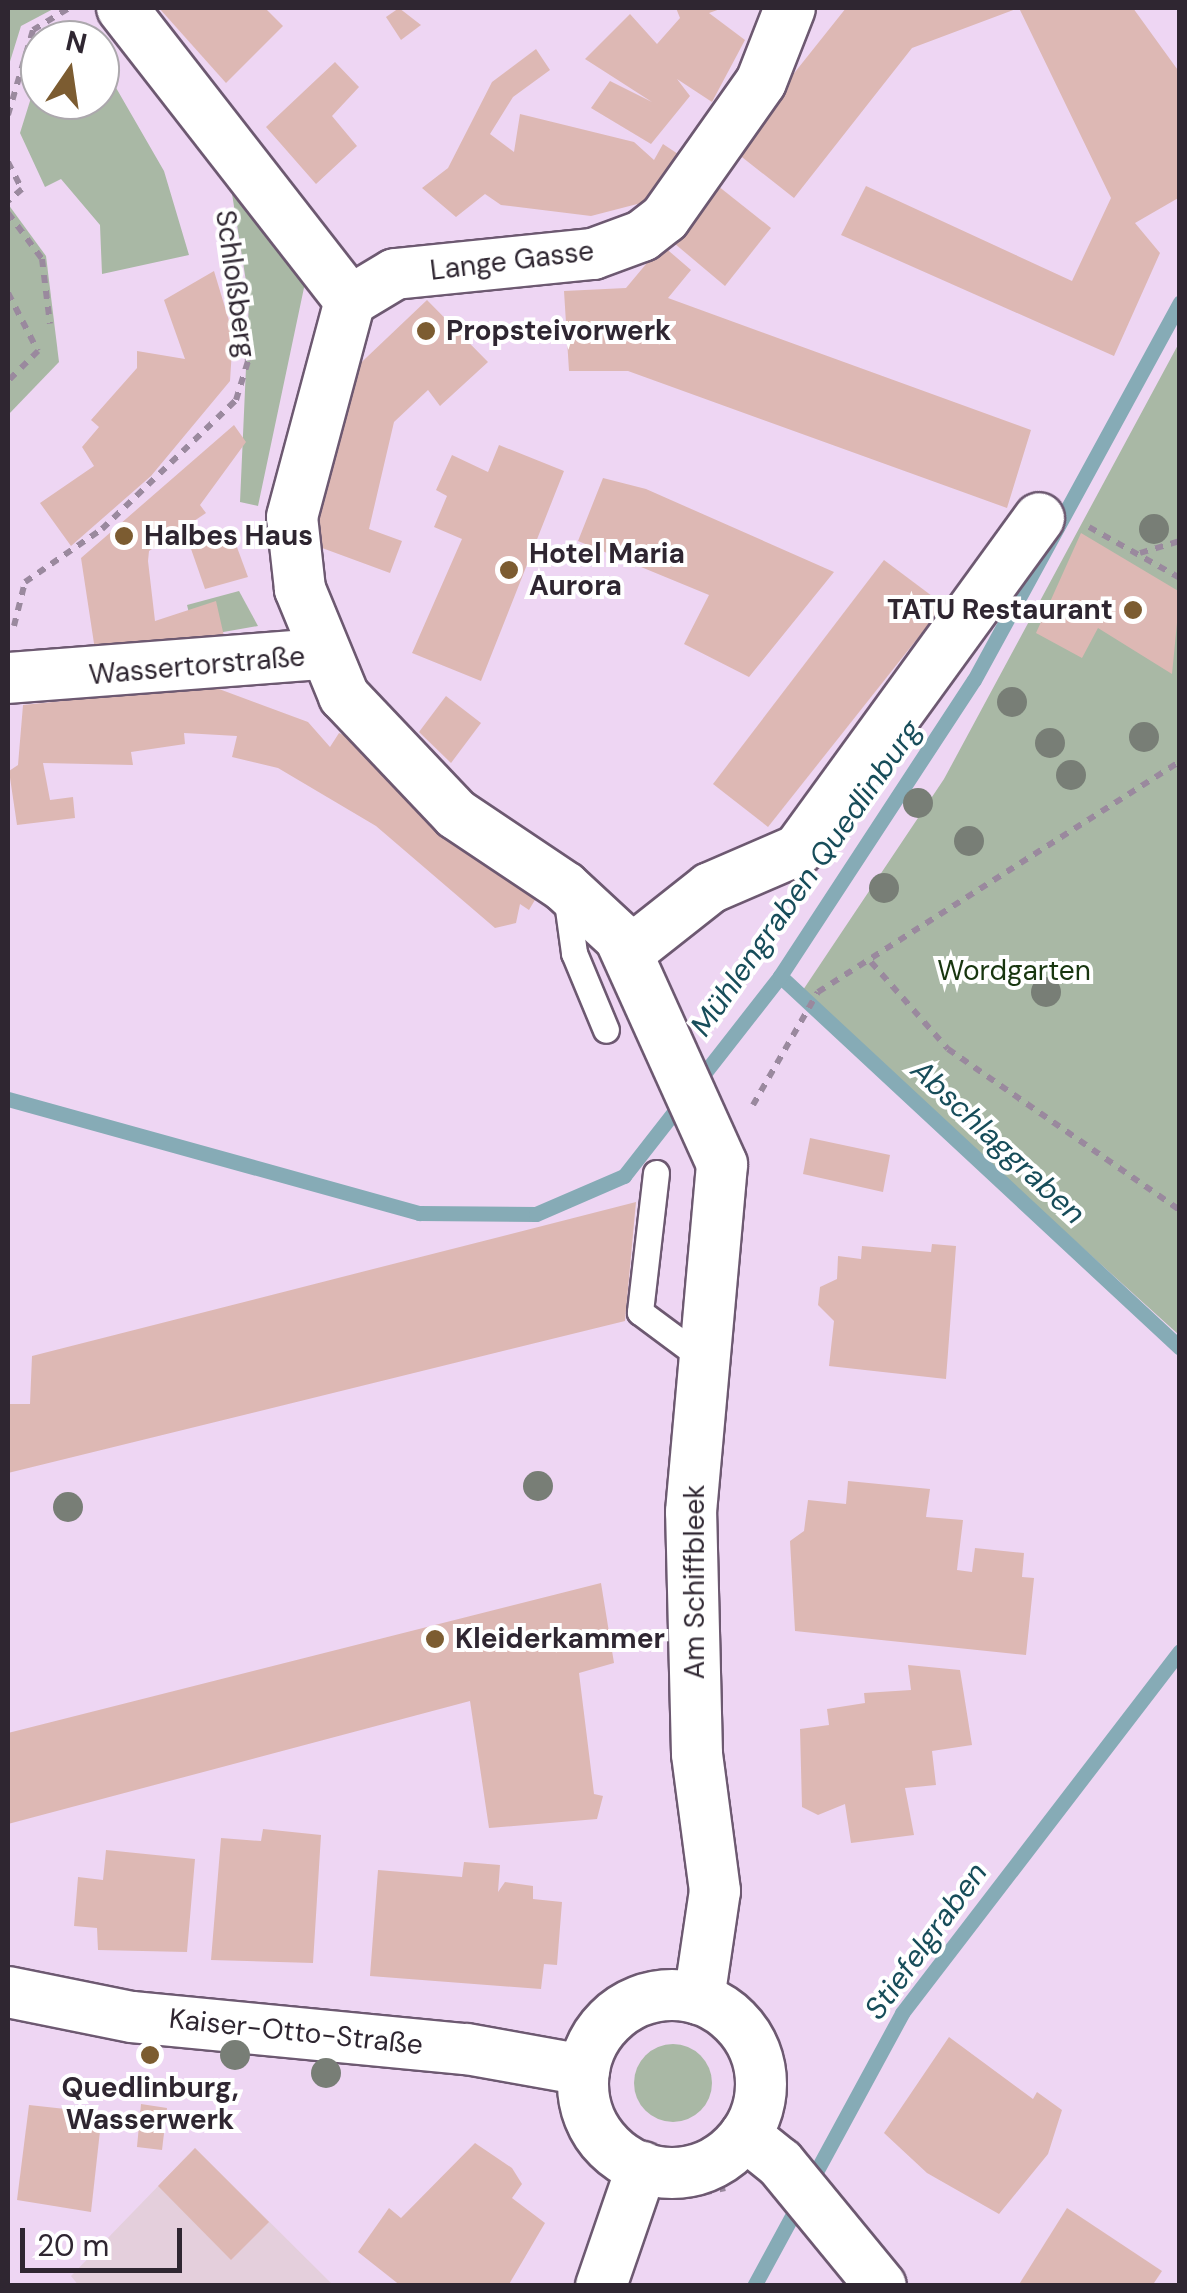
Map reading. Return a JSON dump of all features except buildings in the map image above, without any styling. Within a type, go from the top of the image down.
[{"type":"street","name":"Schloßberg","points":[[122,8],[350,301]]},
{"type":"street","name":"Lange Gasse","points":[[350,301],[394,274],[564,258],[642,236],[666,218],[762,82],[790,8]]},
{"type":"street","points":[[320,654],[296,570],[292,517],[350,301]]},
{"type":"street","points":[[629,952],[710,888],[798,850],[1063,522]]},
{"type":"street","name":"Wassertorstraße","points":[[10,656],[320,654],[416,777],[565,887],[629,952],[714,1142]]},
{"type":"street","name":"Am Schiffbleek","points":[[699,1999],[715,1891],[690,1612],[706,1361],[714,1142]]},
{"type":"street","name":"Kaiser-Otto-Straße","points":[[8,1992],[132,2016],[475,2050],[584,2070]]},
{"type":"street","points":[[654,2182],[596,2129],[584,2070],[594,2041],[625,2009],[654,1997],[699,1999],[737,2024],[754,2048],[761,2092],[763,2149],[881,2286]]},
{"type":"street","points":[[601,2286],[654,2182],[763,2149]]},
{"type":"lane","points":[[565,887],[574,952],[606,1030]]},
{"type":"lane","points":[[656,1174],[640,1312],[706,1361]]},
{"type":"path","points":[[8,115],[33,30],[69,8]]},
{"type":"path","points":[[8,162],[22,189],[10,198]]},
{"type":"path","points":[[8,213],[42,259],[50,324]]},
{"type":"path","name":"Schloßberg","points":[[10,656],[25,582],[195,448],[246,382],[228,222]]},
{"type":"path","points":[[8,293],[38,351],[8,381]]},
{"type":"path","points":[[1063,522],[1138,554],[1180,578]]},
{"type":"path","points":[[1138,554],[1180,541]]},
{"type":"path","points":[[714,1142],[818,992],[871,962],[1180,761]]},
{"type":"path","points":[[871,962],[948,1049],[1180,1210]]},
{"type":"path","points":[[654,2182],[731,2186]]},
{"type":"shaded area","points":[[195,2148],[333,2285],[79,2286],[71,2276]]},
{"type":"green space","points":[[8,8],[55,8],[32,20],[20,20],[8,68]]},
{"type":"green space","points":[[120,95],[164,171],[189,255],[102,274],[100,225],[61,179],[45,187],[20,133],[24,120],[120,120]]},
{"type":"green space","points":[[229,175],[305,283],[258,506],[240,502],[249,300]]},
{"type":"green space","points":[[8,204],[46,256],[59,362],[8,415]]},
{"type":"green space","name":"Wordgarten","points":[[1179,343],[1179,1335],[801,993],[944,779]]},
{"type":"green space","points":[[239,591],[258,626],[195,637],[187,605]]},
{"type":"green space","points":[[673,2044],[688,2047],[700,2056],[709,2068],[709,2098],[700,2110],[688,2119],[673,2122],[658,2119],[646,2110],[637,2098],[634,2083],[637,2068],[646,2056],[658,2047]]},
{"type":"waterway","name":"Mühlengraben Quedlinburg","points":[[8,1099],[419,1213],[536,1214],[624,1176],[780,976],[974,680],[1180,302]]},
{"type":"waterway","name":"Abschlaggraben","points":[[780,976],[1180,1348]]},
{"type":"waterway","name":"Stiefelgraben","points":[[754,2286],[902,2013],[1180,1651]]},
{"type":"place","name":"Propsteivorwerk","points":[[426,331]]},
{"type":"place","name":"Halbes Haus","points":[[124,536]]},
{"type":"place","name":"Hotel Maria Aurora","points":[[509,570]]},
{"type":"place","name":"TATU Restaurant","points":[[1133,610]]},
{"type":"place","name":"Kleiderkammer","points":[[435,1639]]},
{"type":"place","name":"Quedlinburg, Wasserwerk","points":[[150,2055]]}]
